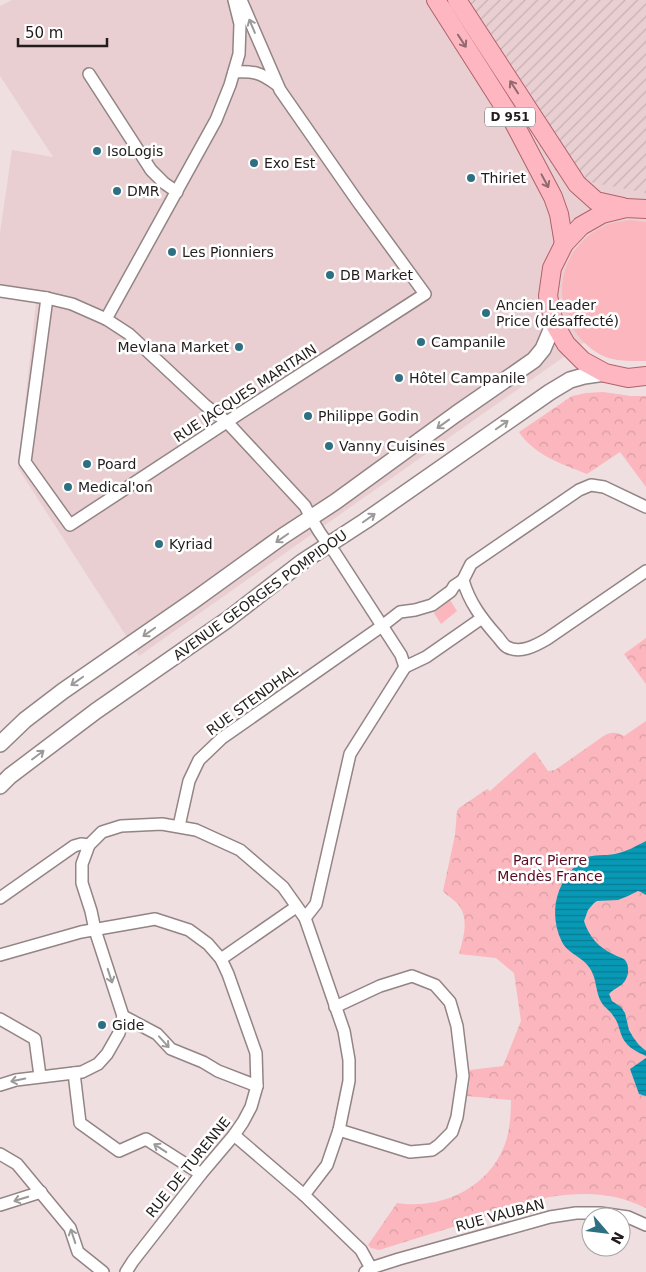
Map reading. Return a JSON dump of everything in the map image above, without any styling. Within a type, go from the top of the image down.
[{"type":"main road","name":"D 951","points":[[436,0],[513,121],[554,196],[564,244]]},
{"type":"main road","name":"D 951","points":[[457,0],[577,184],[596,201],[626,208]]},
{"type":"main road","points":[[646,209],[626,208],[602,214],[581,226],[564,244],[552,268],[548,296],[554,323],[566,344],[583,361],[604,373],[628,378],[646,376]]},
{"type":"main road","points":[[0,744],[25,720],[63,691],[534,360],[543,349],[554,323]]},
{"type":"main road","name":"AVENUE GEORGES POMPIDOU","points":[[0,786],[10,776],[96,711],[227,620],[296,566],[365,521],[550,392],[570,380],[604,373]]},
{"type":"street","points":[[106,320],[216,120],[230,85],[239,54],[240,24],[234,0]]},
{"type":"street","name":"RUE JACQUES MARITAIN","points":[[47,298],[25,462],[70,525],[426,294],[358,202],[277,85],[241,0]]},
{"type":"street","points":[[239,45],[250,45],[265,57]]},
{"type":"street","name":"RUE JACQUES MARITAIN","points":[[234,72],[258,73],[264,75],[277,85]]},
{"type":"street","points":[[89,74],[151,170],[164,183],[177,192]]},
{"type":"street","points":[[0,291],[72,304],[106,320],[129,334],[205,405],[227,422],[305,506],[328,545],[335,552],[401,655],[405,667]]},
{"type":"street","name":"RUE STENDHAL","points":[[179,826],[188,781],[199,760],[222,738],[400,612],[432,605],[452,591],[454,586],[463,580],[471,564],[585,487],[591,485],[604,487],[646,507]]},
{"type":"street","points":[[463,580],[467,594],[482,618],[506,647],[521,650],[547,640],[646,571]]},
{"type":"street","points":[[305,918],[316,904],[350,754],[405,667],[426,657],[482,618]]},
{"type":"street","points":[[0,1085],[40,1076],[82,1072],[98,1064],[107,1054],[119,1032],[123,1016],[82,884],[82,864],[89,845],[102,832],[121,826],[162,824],[196,830],[240,850],[283,887],[305,918],[344,1032],[349,1060],[349,1081],[339,1130],[327,1165],[304,1195]]},
{"type":"street","points":[[0,898],[74,846],[81,844],[89,845]]},
{"type":"street","points":[[221,959],[296,907]]},
{"type":"street","name":"RUE DE TURENNE","points":[[0,955],[81,932],[155,919],[188,930],[208,944],[221,959],[228,974],[256,1053],[257,1086],[251,1107],[244,1122],[201,1174],[126,1272]]},
{"type":"street","points":[[335,1006],[380,986],[412,976],[435,985],[450,1002],[457,1026],[463,1076],[457,1117],[452,1132],[432,1150],[410,1152],[339,1130]]},
{"type":"street","points":[[123,1016],[157,1034],[171,1050],[257,1086]]},
{"type":"street","points":[[0,1019],[35,1038],[40,1076]]},
{"type":"street","points":[[74,1073],[80,1123],[119,1151],[146,1139],[201,1174]]},
{"type":"street","points":[[234,1135],[304,1195],[361,1250],[368,1270]]},
{"type":"street","points":[[0,1154],[17,1164],[70,1228],[78,1252],[103,1272]]},
{"type":"street","points":[[0,1205],[41,1192]]},
{"type":"street","name":"RUE VAUBAN","points":[[368,1270],[550,1216],[600,1213],[628,1217],[646,1225]]},
{"type":"shaded area","points":[[12,0],[447,0],[559,175],[646,193],[646,299],[139,656],[18,468],[36,302],[0,297],[0,233],[12,150],[53,157],[0,76],[0,6]]},
{"type":"shaded area","points":[[447,0],[646,0],[646,193],[559,176]]},
{"type":"green space","points":[[630,220],[646,222],[646,361],[612,359],[601,355],[589,347],[571,325],[565,312],[562,298],[565,270],[572,254],[580,244],[608,224]]},
{"type":"green space","points":[[603,392],[646,396],[646,487],[620,452],[587,474],[549,458],[532,447],[519,432],[572,396]]},
{"type":"green space","points":[[450,600],[457,611],[441,624],[434,613]]},
{"type":"green space","points":[[646,638],[646,684],[624,654]]},
{"type":"green space","name":"Parc Pierre Mendès France","points":[[646,721],[646,1208],[610,1196],[575,1194],[549,1197],[379,1250],[371,1248],[368,1245],[397,1203],[432,1203],[449,1198],[478,1182],[491,1169],[500,1155],[508,1133],[511,1100],[466,1096],[469,1087],[470,1070],[503,1066],[521,1021],[514,973],[496,958],[459,954],[465,924],[463,913],[459,905],[443,891],[455,835],[457,811],[487,789],[490,791],[535,752],[548,771],[555,770],[605,735],[614,733],[624,736]]},
{"type":"water","points":[[646,841],[646,895],[638,891],[618,900],[597,901],[588,910],[584,921],[592,937],[599,945],[623,958],[626,962],[628,974],[626,979],[609,994],[612,1001],[621,1007],[625,1013],[629,1030],[639,1045],[646,1051],[646,1056],[634,1050],[625,1042],[615,1019],[600,999],[591,970],[583,961],[569,951],[562,942],[558,933],[555,914],[561,887],[565,879],[581,860],[592,856],[619,853]]},
{"type":"water","points":[[646,1058],[646,1096],[639,1094],[630,1069]]},
{"type":"place","name":"IsoLogis","points":[[97,151]]},
{"type":"place","name":"Exo Est","points":[[254,163]]},
{"type":"place","name":"Thiriet","points":[[471,178]]},
{"type":"place","name":"DMR","points":[[117,191]]},
{"type":"place","name":"Les Pionniers","points":[[172,252]]},
{"type":"place","name":"DB Market","points":[[330,275]]},
{"type":"place","name":"Ancien Leader Price (désaffecté)","points":[[486,313]]},
{"type":"place","name":"Campanile","points":[[421,342]]},
{"type":"place","name":"Mevlana Market","points":[[239,347]]},
{"type":"place","name":"Hôtel Campanile","points":[[399,378]]},
{"type":"place","name":"Philippe Godin","points":[[308,416]]},
{"type":"place","name":"Vanny Cuisines","points":[[329,446]]},
{"type":"place","name":"Poard","points":[[87,464]]},
{"type":"place","name":"Medical'on","points":[[68,487]]},
{"type":"place","name":"Kyriad","points":[[159,544]]},
{"type":"place","name":"Gide","points":[[102,1025]]}]
